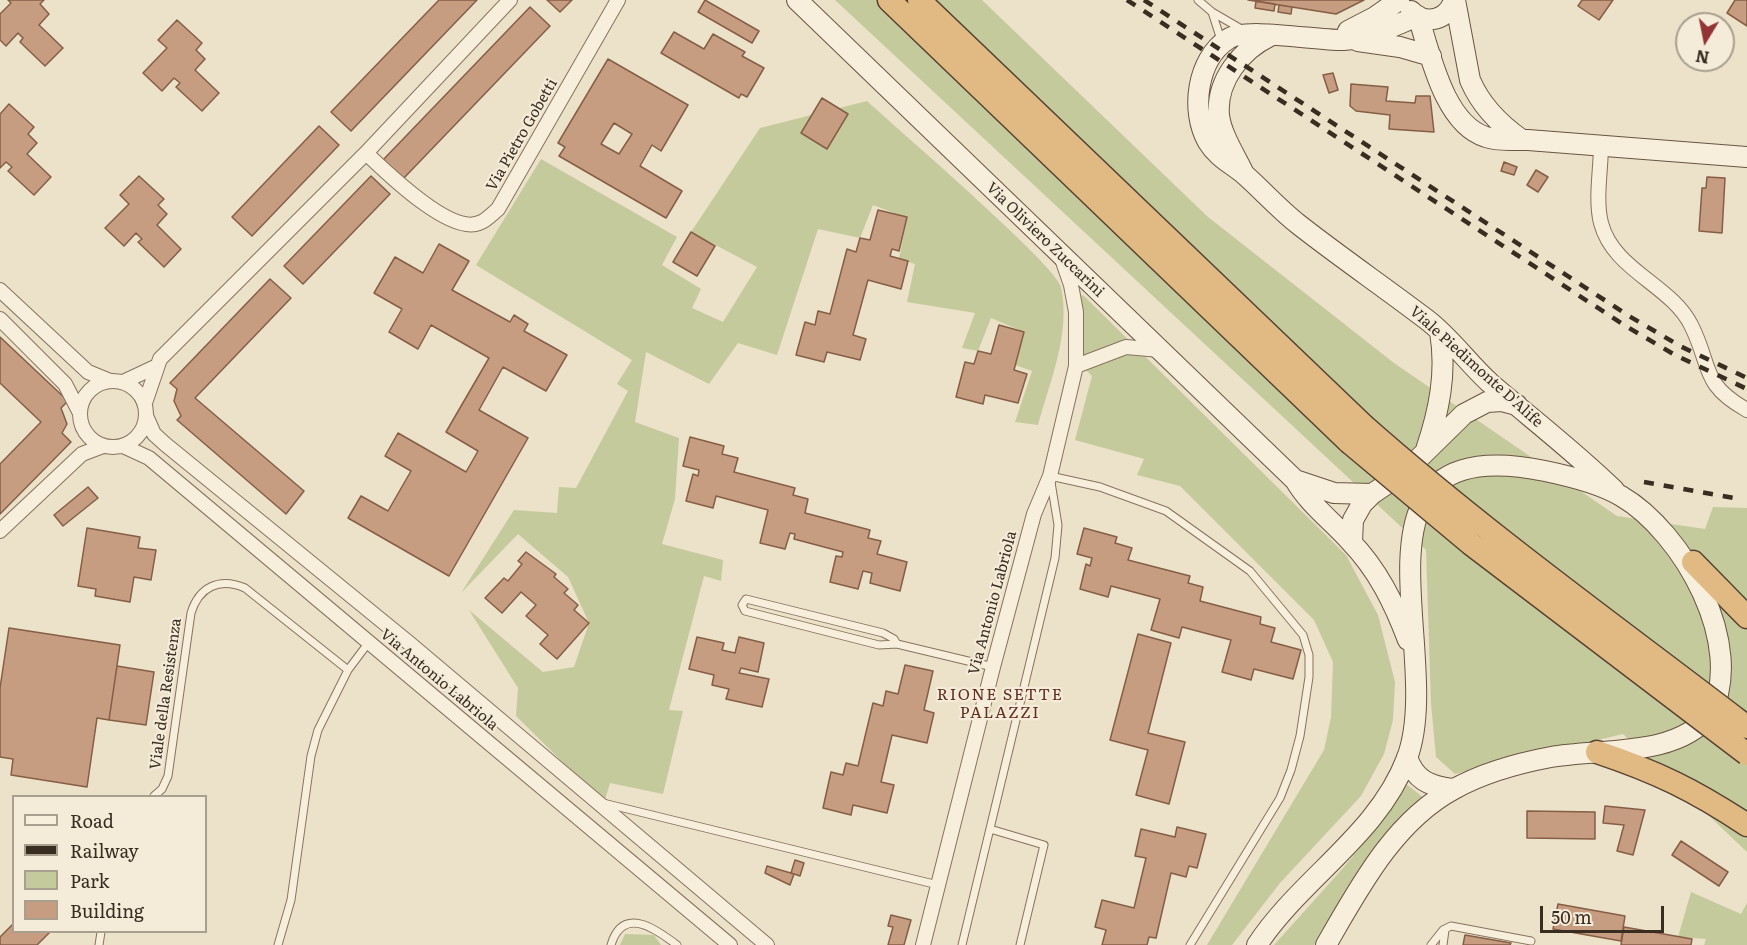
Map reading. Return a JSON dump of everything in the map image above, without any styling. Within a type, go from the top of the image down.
[{"type":"highway","points":[[889,0],[1356,433],[1423,478],[1747,727]]},
{"type":"highway","points":[[920,0],[1356,433],[1471,544],[1747,754]]},
{"type":"highway","points":[[1693,562],[1747,617]]},
{"type":"highway","points":[[1597,752],[1654,771],[1688,787],[1747,825]]},
{"type":"main road","name":"Via Oliviero Zuccarini","points":[[797,0],[1294,480],[1304,495],[1352,542],[1383,584],[1413,651]]},
{"type":"main road","points":[[1339,40],[1399,0]]},
{"type":"main road","points":[[1406,0],[1410,9],[1418,16],[1432,20],[1441,18],[1449,12],[1455,0]]},
{"type":"main road","points":[[1455,0],[1470,81],[1475,93],[1490,114],[1521,140]]},
{"type":"main road","points":[[1339,40],[1375,33],[1418,16]]},
{"type":"main road","points":[[1418,16],[1442,88],[1464,122],[1484,137],[1501,141],[1601,145],[1747,157]]},
{"type":"main road","points":[[1222,44],[1237,34],[1247,33],[1400,47],[1431,56]]},
{"type":"main road","name":"Viale Piedimonte D'Alife","points":[[1244,174],[1224,133],[1219,115],[1221,96],[1235,64],[1256,43],[1270,36]]},
{"type":"main road","name":"Viale Piedimonte D'Alife","points":[[1222,44],[1203,72],[1198,112],[1208,142],[1222,158],[1244,174],[1296,223],[1429,321],[1490,382],[1661,528],[1693,562],[1713,598],[1725,633],[1730,666],[1723,692],[1710,716],[1668,742],[1632,750],[1555,756],[1521,763],[1452,789],[1408,825],[1381,856],[1326,945]]},
{"type":"main road","points":[[1424,455],[1441,389],[1443,353],[1440,332]]},
{"type":"main road","points":[[1352,542],[1355,514],[1372,494],[1386,486],[1424,455],[1474,406],[1502,401],[1517,405]]},
{"type":"main road","points":[[1257,945],[1285,910],[1360,831],[1385,799],[1407,757],[1415,720],[1416,683],[1409,563],[1411,531],[1418,510],[1445,478],[1470,467],[1494,465],[1526,467],[1582,481],[1621,496]]},
{"type":"main road","name":"Via Oliviero Zuccarini","points":[[1294,480],[1334,493],[1372,494]]},
{"type":"main road","points":[[1407,757],[1412,771],[1421,780],[1435,787],[1452,789]]},
{"type":"street","points":[[80,413],[86,396],[94,387],[117,381],[155,366],[366,153],[510,0]]},
{"type":"street","name":"Via Pietro Gobetti","points":[[366,153],[406,190],[441,213],[459,224],[479,224],[498,209],[618,0]]},
{"type":"street","points":[[1601,145],[1601,223],[1611,245],[1676,306],[1691,325],[1710,379],[1733,402],[1747,410]]},
{"type":"street","name":"Via Antonio Labriola","points":[[923,945],[993,667],[1034,514],[1050,476],[1076,366],[1076,312],[1071,285],[1060,254]]},
{"type":"street","points":[[0,290],[88,372],[117,381],[140,393],[145,403],[147,418],[137,438],[123,446],[103,446],[82,454],[0,531]]},
{"type":"street","points":[[0,319],[64,384],[80,413],[84,430],[82,454]]},
{"type":"street","points":[[1076,366],[1126,347],[1160,350]]},
{"type":"street","points":[[145,403],[155,366]]},
{"type":"street","name":"Via Antonio Labriola","points":[[147,418],[154,434],[165,444],[409,643],[767,945]]},
{"type":"street","points":[[84,430],[92,440],[103,446]]},
{"type":"street","name":"Via Antonio Labriola","points":[[123,446],[149,459],[730,945]]},
{"type":"lane","points":[[1198,0],[1247,33]]},
{"type":"lane","points":[[1209,6],[1222,44]]},
{"type":"lane","points":[[962,945],[1055,558],[1058,525],[1050,476],[1100,487],[1166,511],[1250,571],[1303,634],[1309,655],[1309,677],[1300,736],[1291,770],[1280,798],[1190,945]]},
{"type":"lane","name":"Viale della Resistenza","points":[[155,795],[162,789],[168,776],[191,613],[194,602],[211,586],[234,583],[245,588],[348,670]]},
{"type":"lane","points":[[897,644],[894,639],[883,633],[747,599],[742,603],[745,611],[879,645],[897,644],[993,667]]},
{"type":"lane","points":[[278,945],[291,900],[311,756],[318,730],[348,670],[369,642]]},
{"type":"lane","name":"Via Antonio Labriola","points":[[596,801],[938,885]]},
{"type":"lane","points":[[990,829],[1044,845],[1020,945]]},
{"type":"lane","points":[[610,945],[619,930],[637,923],[656,929],[677,945]]},
{"type":"lane","points":[[1431,945],[1445,928],[1454,927],[1531,941]]},
{"type":"lane","points":[[1443,945],[1445,928]]},
{"type":"green space","points":[[835,0],[982,0],[1208,217],[1394,363],[1617,516],[1705,529],[1713,507],[1747,508],[1747,852],[1623,734],[1455,774],[1436,757],[1431,704],[1426,550]]},
{"type":"green space","points":[[867,101],[1005,226],[1053,274],[1061,287],[1063,322],[1058,357],[1038,425],[1015,422],[1032,371],[1015,365],[1024,332],[991,318],[978,351],[962,348],[975,313],[907,302],[915,264],[899,259],[907,218],[873,205],[860,238],[818,229],[777,355],[738,343],[709,384],[646,352],[635,422],[679,438],[675,499],[662,544],[723,560],[721,581],[704,576],[669,710],[683,711],[663,794],[610,783],[604,803],[516,716],[518,688],[469,610],[543,672],[574,667],[589,623],[568,577],[518,534],[461,593],[514,510],[557,513],[559,487],[576,488],[628,391],[617,384],[632,360],[476,265],[541,159],[677,237],[662,265],[701,289],[692,308],[723,322],[757,267],[691,232],[760,128]]},
{"type":"green space","points":[[1083,295],[1346,555],[1378,615],[1395,682],[1393,720],[1384,754],[1361,796],[1280,883],[1232,945],[1207,945],[1324,750],[1331,717],[1333,662],[1314,620],[1180,486],[1137,475],[1144,459],[1075,440],[1092,376],[1076,360],[1074,300]]},
{"type":"green space","points":[[1406,784],[1424,798],[1376,848],[1314,945],[1274,945],[1385,817]]},
{"type":"green space","points":[[1691,892],[1741,914],[1747,903],[1747,945],[1704,945],[1706,939],[1678,937]]},
{"type":"green space","points":[[625,934],[654,935],[661,945],[620,945]]},
{"type":"building","points":[[8,0],[44,0],[40,4],[49,14],[39,25],[63,48],[45,66],[20,42],[23,38],[18,33],[6,46],[0,40],[0,14],[11,3]]},
{"type":"building","points":[[439,0],[477,0],[351,131],[331,112]]},
{"type":"building","points":[[547,0],[572,0],[560,12]]},
{"type":"building","points":[[705,0],[759,31],[752,43],[698,12]]},
{"type":"building","points":[[1248,0],[1364,0],[1336,14]]},
{"type":"building","points":[[1582,0],[1613,0],[1599,20],[1578,6]]},
{"type":"building","points":[[1735,0],[1747,0],[1747,26],[1735,18],[1735,12],[1728,12]]},
{"type":"building","points":[[1256,1],[1275,4],[1274,11],[1255,8]]},
{"type":"building","points":[[1279,5],[1292,7],[1291,14],[1278,12]]},
{"type":"building","points":[[530,7],[550,26],[402,180],[382,161]]},
{"type":"building","points":[[177,20],[202,43],[196,50],[205,59],[195,70],[219,93],[202,111],[176,87],[180,83],[174,78],[162,91],[143,73],[167,48],[158,40]]},
{"type":"building","points":[[674,32],[704,49],[713,34],[745,52],[742,56],[764,68],[747,97],[741,94],[739,98],[661,53]]},
{"type":"building","points":[[608,59],[688,105],[661,151],[652,145],[640,166],[682,191],[666,218],[559,156],[565,147],[558,143]],"holes":[[[614,123],[632,134],[619,154],[601,144]]]},
{"type":"building","points":[[1333,73],[1338,90],[1329,93],[1323,75]]},
{"type":"building","points":[[1351,84],[1388,87],[1386,101],[1415,103],[1416,96],[1430,96],[1434,132],[1389,129],[1390,115],[1356,111],[1350,106]]},
{"type":"building","points":[[822,98],[848,114],[827,149],[801,133]]},
{"type":"building","points":[[9,104],[34,127],[28,134],[37,143],[27,154],[51,177],[34,195],[8,171],[12,167],[6,162],[0,168],[0,114]]},
{"type":"building","points":[[319,126],[339,145],[252,236],[232,217]]},
{"type":"building","points":[[1504,162],[1517,167],[1514,175],[1501,171]]},
{"type":"building","points":[[1536,170],[1548,177],[1538,192],[1527,185]]},
{"type":"building","points":[[139,176],[164,199],[158,205],[167,214],[157,225],[181,249],[164,267],[138,242],[142,239],[136,233],[124,246],[105,228],[129,204],[120,195]]},
{"type":"building","points":[[371,176],[390,194],[303,284],[284,266]]},
{"type":"building","points":[[1707,177],[1725,178],[1722,233],[1699,231],[1702,188],[1706,188]]},
{"type":"building","points":[[878,210],[907,217],[899,251],[892,249],[890,256],[908,261],[901,289],[868,280],[853,335],[866,339],[860,360],[827,352],[824,362],[796,355],[805,322],[815,325],[818,311],[830,314],[847,249],[856,252],[860,238],[870,240]]},
{"type":"building","points":[[691,232],[715,246],[697,276],[673,262]]},
{"type":"building","points":[[439,244],[469,261],[452,290],[510,322],[514,315],[528,324],[524,331],[567,355],[546,391],[503,367],[479,410],[528,438],[449,576],[348,518],[361,496],[388,511],[411,471],[385,456],[398,433],[466,472],[478,451],[446,432],[489,358],[431,325],[418,349],[389,332],[402,309],[374,293],[395,257],[423,273]]},
{"type":"building","points":[[270,279],[291,298],[195,398],[304,491],[286,514],[177,420],[181,416],[174,401],[177,389],[170,383]]},
{"type":"building","points":[[999,325],[1024,332],[1014,370],[1027,374],[1018,403],[985,395],[983,404],[956,397],[965,362],[974,364],[978,351],[991,354]]},
{"type":"building","points":[[0,337],[68,401],[61,408],[67,424],[62,433],[71,442],[0,514],[0,464],[41,422],[0,383]]},
{"type":"building","points":[[690,437],[724,446],[722,454],[738,458],[734,472],[795,488],[793,495],[808,499],[805,513],[870,530],[868,538],[881,541],[877,554],[907,562],[900,591],[870,583],[872,573],[863,571],[858,589],[830,582],[836,556],[842,557],[843,552],[794,539],[795,534],[790,533],[785,549],[760,543],[768,510],[716,496],[713,508],[686,501],[693,474],[698,476],[699,470],[683,466]]},
{"type":"building","points":[[88,487],[98,498],[63,526],[54,515]]},
{"type":"building","points":[[87,528],[140,537],[138,548],[156,550],[151,580],[134,577],[130,602],[95,596],[96,589],[78,586]]},
{"type":"building","points":[[1084,528],[1117,537],[1115,543],[1132,548],[1128,560],[1190,576],[1188,583],[1203,587],[1200,601],[1261,617],[1260,624],[1275,628],[1271,642],[1301,650],[1293,679],[1254,669],[1251,680],[1222,672],[1231,640],[1182,627],[1179,638],[1151,630],[1160,599],[1111,586],[1108,597],[1080,589],[1086,564],[1090,566],[1092,558],[1077,554]]},
{"type":"building","points":[[526,552],[556,574],[554,577],[568,589],[564,593],[578,605],[574,610],[589,623],[557,659],[540,644],[548,635],[526,616],[536,605],[521,592],[502,613],[485,598],[504,578],[508,581],[522,564],[518,561]]},
{"type":"building","points":[[9,628],[120,645],[109,720],[97,718],[87,787],[11,775],[13,759],[0,757],[0,688]]},
{"type":"building","points":[[1138,634],[1171,643],[1148,733],[1185,742],[1169,804],[1136,795],[1148,750],[1110,740]]},
{"type":"building","points":[[697,637],[724,643],[722,650],[735,653],[739,637],[764,643],[758,672],[741,668],[739,673],[769,679],[762,707],[726,699],[729,689],[712,685],[714,675],[689,669]]},
{"type":"building","points":[[905,665],[933,671],[924,710],[934,713],[927,743],[892,735],[881,782],[894,785],[887,813],[853,805],[851,815],[823,808],[831,772],[843,775],[846,763],[858,766],[873,703],[883,706],[886,691],[898,694]]},
{"type":"building","points":[[117,666],[154,672],[146,725],[109,720]]},
{"type":"building","points":[[1605,806],[1645,810],[1633,855],[1617,851],[1624,825],[1603,823]]},
{"type":"building","points":[[1527,811],[1595,812],[1595,839],[1527,838]]},
{"type":"building","points":[[1177,827],[1206,834],[1197,868],[1189,866],[1186,877],[1171,873],[1156,938],[1149,937],[1147,945],[1102,945],[1106,930],[1095,927],[1102,900],[1134,908],[1146,858],[1135,856],[1141,829],[1175,837]]},
{"type":"building","points":[[1681,841],[1728,872],[1719,886],[1672,855]]},
{"type":"building","points":[[795,860],[804,863],[800,876],[791,873]]},
{"type":"building","points":[[767,866],[794,874],[790,885],[765,873]]},
{"type":"building","points":[[1558,904],[1625,916],[1621,941],[1553,929]]},
{"type":"building","points":[[891,915],[911,920],[904,945],[888,945],[893,927],[888,926]]},
{"type":"building","points":[[12,925],[12,933],[49,933],[37,945],[0,945],[0,937]]},
{"type":"building","points":[[1624,927],[1692,939],[1691,945],[1621,945]]},
{"type":"building","points":[[1465,935],[1511,943],[1510,945],[1463,945]]},
{"type":"railway","points":[[1127,0],[1624,325],[1675,355],[1747,389]]},
{"type":"railway","points":[[1144,0],[1629,316],[1680,346],[1747,378]]},
{"type":"railway","points":[[1644,482],[1734,498]]},
{"type":"district","name":"RIONE SETTE PALAZZI","points":[[1000,704]]}]
